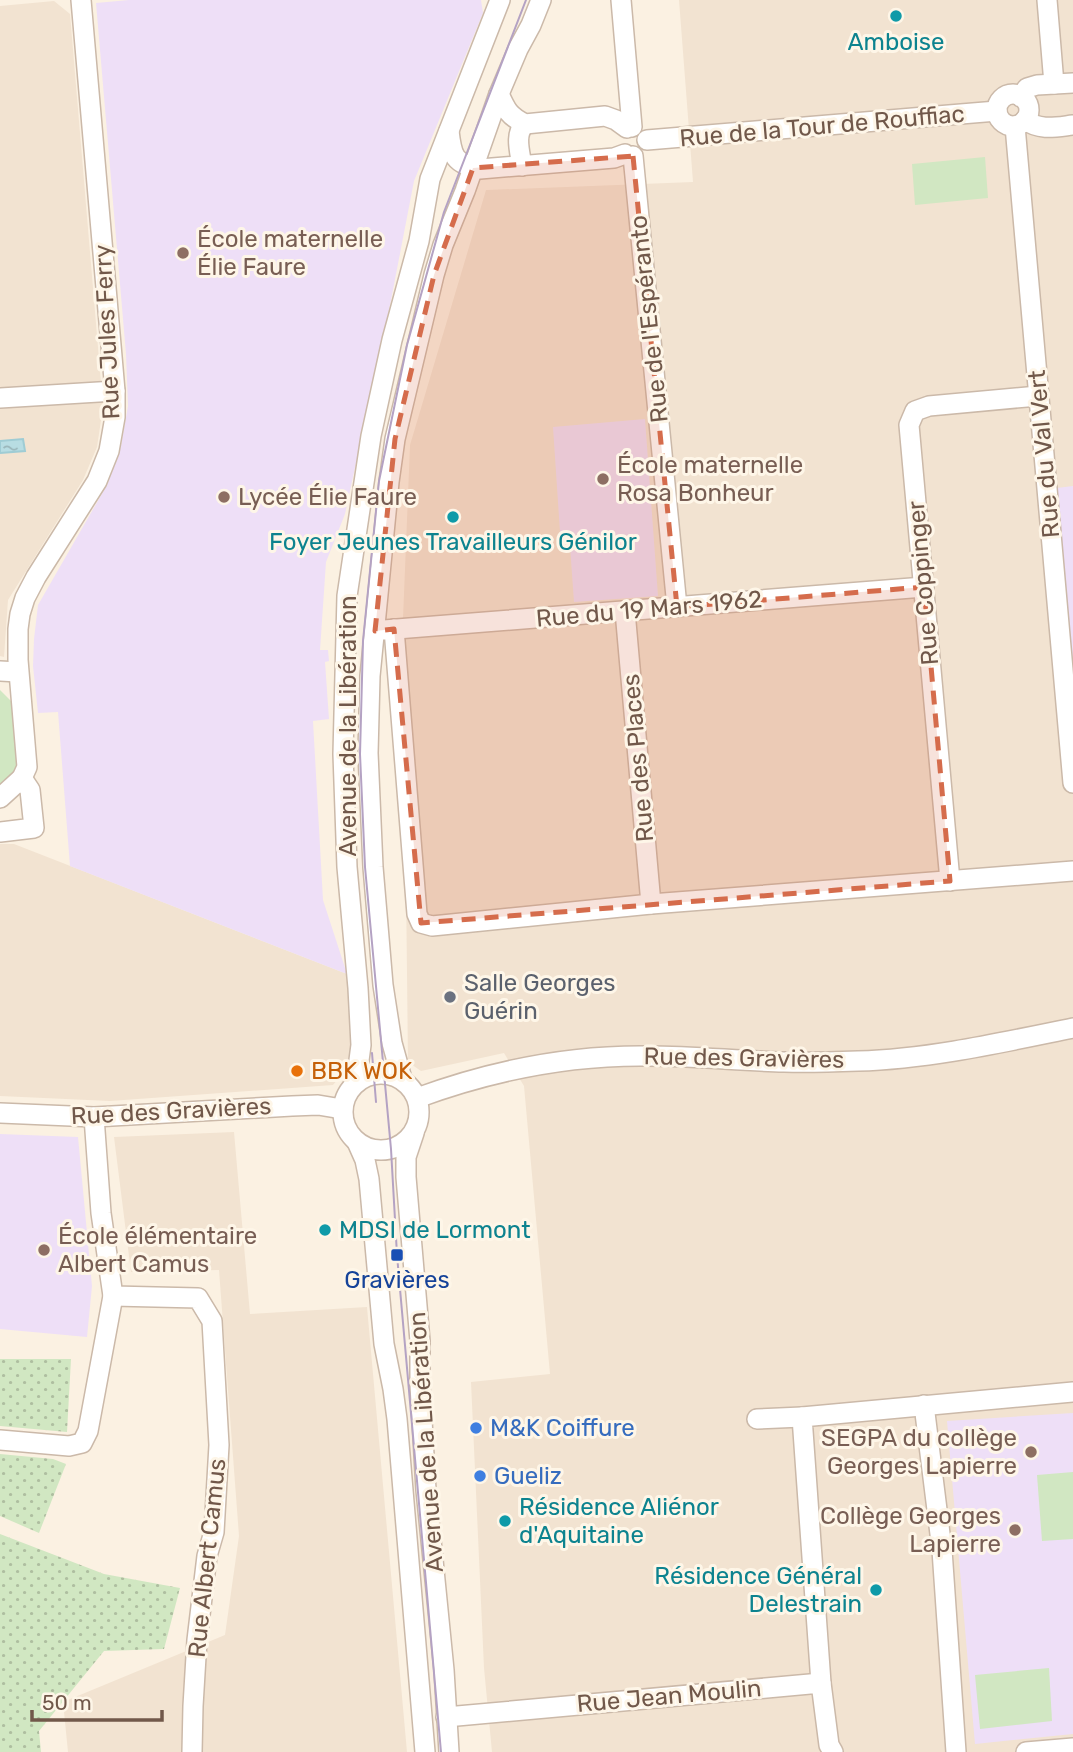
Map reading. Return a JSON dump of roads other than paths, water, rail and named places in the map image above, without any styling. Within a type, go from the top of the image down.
[{"type":"street","name":"Rue Jules Ferry","points":[[22,778],[27,767],[9,671],[20,614],[36,577],[97,481],[109,451],[115,417],[115,391],[81,0]]},
{"type":"street","name":"Avenue de la Libération","points":[[355,1083],[361,1045],[359,988],[347,867],[344,754],[347,596],[371,436],[419,241],[430,179],[500,0]]},
{"type":"street","name":"Avenue de la Libération","points":[[402,1079],[392,1043],[383,985],[373,867],[368,753],[370,676],[384,630],[389,482],[395,439],[443,245],[499,94],[541,0]]},
{"type":"street","points":[[621,0],[635,132]]},
{"type":"street","points":[[1047,0],[1064,83]]},
{"type":"street","name":"Rue de la Tour de Rouffiac","points":[[1064,83],[1027,88],[1021,97],[1012,94],[1003,98],[998,106],[998,116],[1005,124],[1020,123],[1040,128],[1073,125]]},
{"type":"street","points":[[499,94],[508,113],[525,124],[518,134],[522,166]]},
{"type":"street","points":[[1020,123],[1029,110],[1021,97]]},
{"type":"street","name":"Rue de la Tour de Rouffiac","points":[[635,132],[997,111]]},
{"type":"street","name":"Rue de la Tour de Rouffiac","points":[[525,124],[605,116],[635,132],[646,145],[642,153],[629,155]]},
{"type":"street","name":"Rue du Val Vert","points":[[1020,123],[1038,396],[1073,783]]},
{"type":"street","points":[[449,128],[452,153],[456,159],[480,169],[629,155]]},
{"type":"street","name":"Rue de l'Espéranto","points":[[629,155],[677,607]]},
{"type":"street","points":[[0,398],[115,391]]},
{"type":"street","name":"Rue Coppinger","points":[[950,881],[909,425],[915,411],[929,406],[1038,396]]},
{"type":"street","name":"Rue du 19 Mars 1962","points":[[384,630],[924,587]]},
{"type":"street","name":"Rue des Places","points":[[625,611],[651,904]]},
{"type":"street","points":[[384,630],[417,914],[421,923],[432,926],[651,904],[1073,871]]},
{"type":"street","points":[[0,798],[22,778],[30,790],[34,828],[0,832]]},
{"type":"street","name":"Rue des Gravières","points":[[417,1098],[441,1089],[509,1072],[590,1058],[643,1055],[784,1062],[862,1061],[986,1045],[1073,1028]]},
{"type":"street","points":[[384,1073],[402,1079],[411,1087],[420,1110],[414,1133],[400,1146],[386,1150],[368,1148],[357,1142],[348,1133],[342,1109],[344,1100],[355,1083],[373,1074],[384,1073]]},
{"type":"street","name":"Rue des Gravières","points":[[0,1113],[94,1117],[318,1105],[342,1109]]},
{"type":"street","points":[[0,1440],[69,1446],[82,1443],[88,1431],[113,1296],[100,1213],[94,1117]]},
{"type":"street","name":"Avenue de la Libération","points":[[414,1133],[406,1157],[406,1177],[420,1341],[426,1490],[444,1671],[449,1752]]},
{"type":"street","name":"Avenue de la Libération","points":[[357,1142],[369,1179],[384,1344],[397,1419],[425,1752]]},
{"type":"street","name":"Rue Albert Camus","points":[[113,1296],[198,1298],[212,1321],[219,1445],[218,1495],[214,1532],[204,1574],[197,1640],[192,1752]]},
{"type":"street","points":[[757,1419],[802,1418],[1073,1392]]},
{"type":"street","points":[[924,1405],[943,1550],[956,1752]]},
{"type":"street","points":[[802,1418],[821,1683],[829,1750]]},
{"type":"street","name":"Rue Jean Moulin","points":[[446,1717],[821,1683]]},
{"type":"street","points":[[1026,1752],[1073,1748]]},
{"type":"water","points":[[23,439],[25,451],[0,453],[0,441]]},
{"type":"tram line","points":[[441,1752],[365,867],[360,754],[363,641],[379,481],[407,345],[444,212],[526,0]]},
{"type":"tram line","points":[[372,1053],[376,1102]]},
{"type":"place","name":"Amboise","points":[[896,16]]},
{"type":"place","name":"École maternelle Élie Faure","points":[[183,253]]},
{"type":"place","name":"École maternelle Rosa Bonheur","points":[[603,479]]},
{"type":"place","name":"Lycée Élie Faure","points":[[224,497]]},
{"type":"place","name":"Foyer Jeunes Travailleurs Génilor","points":[[453,517]]},
{"type":"place","name":"Salle Georges Guérin","points":[[450,997]]},
{"type":"place","name":"BBK WOK","points":[[297,1071]]},
{"type":"place","name":"MDSI de Lormont","points":[[325,1230]]},
{"type":"place","name":"École élémentaire Albert Camus","points":[[44,1250]]},
{"type":"place","name":"Gravières","points":[[397,1255]]},
{"type":"place","name":"M&K Coiffure","points":[[476,1428]]},
{"type":"place","name":"SEGPA du collège Georges Lapierre","points":[[1031,1452]]},
{"type":"place","name":"Gueliz","points":[[480,1476]]},
{"type":"place","name":"Résidence Aliénor d'Aquitaine","points":[[505,1521]]},
{"type":"place","name":"Collège Georges Lapierre","points":[[1015,1530]]},
{"type":"place","name":"Résidence Général Delestrain","points":[[876,1590]]}]
